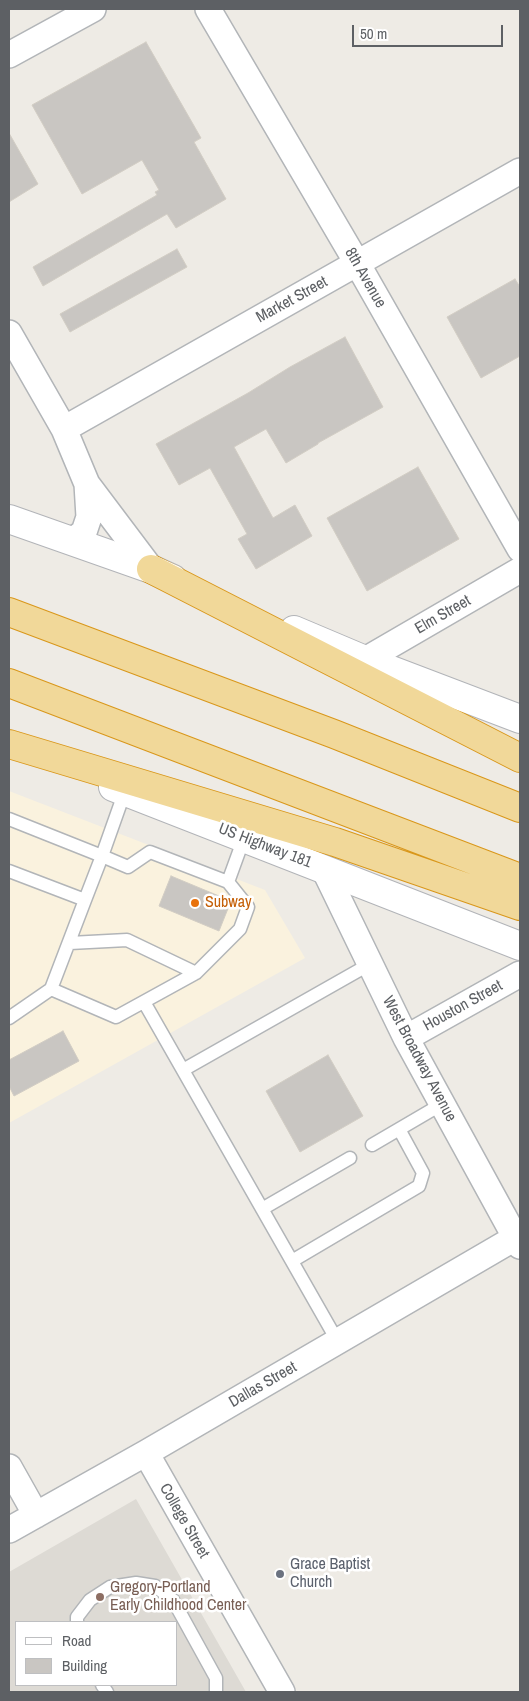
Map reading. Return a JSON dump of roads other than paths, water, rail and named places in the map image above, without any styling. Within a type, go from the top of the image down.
[{"type":"highway","points":[[150,569],[520,758]]},
{"type":"highway","points":[[9,612],[334,734],[520,808]]},
{"type":"highway","points":[[9,683],[520,878]]},
{"type":"highway","points":[[9,745],[335,842],[520,906]]},
{"type":"main road","points":[[9,519],[150,569],[365,660],[520,719]]},
{"type":"main road","name":"US Highway 181","points":[[9,745],[520,946]]},
{"type":"street","points":[[9,55],[93,9]]},
{"type":"street","name":"8th Avenue","points":[[208,9],[357,263],[520,549]]},
{"type":"street","name":"Market Street","points":[[64,429],[520,171]]},
{"type":"street","points":[[9,332],[64,429],[87,484],[150,569]]},
{"type":"street","points":[[72,541],[84,532],[89,517],[87,484]]},
{"type":"street","name":"Elm Street","points":[[365,660],[520,570]]},
{"type":"street","name":"West Broadway Avenue","points":[[324,869],[406,1038],[518,1242]]},
{"type":"street","name":"Houston Street","points":[[406,1038],[520,974]]},
{"type":"street","name":"Dallas Street","points":[[9,1530],[338,1342],[518,1242]]},
{"type":"street","name":"College Street","points":[[146,1453],[282,1692]]},
{"type":"street","points":[[9,1466],[36,1515]]},
{"type":"lane","points":[[9,1018],[51,989],[126,791]]},
{"type":"lane","points":[[9,819],[128,867],[150,852],[228,882],[248,907],[240,930],[196,973],[116,1017],[51,989]]},
{"type":"lane","points":[[228,882],[244,838]]},
{"type":"lane","points":[[9,871],[86,900]]},
{"type":"lane","points":[[70,943],[127,940],[196,973]]},
{"type":"lane","points":[[183,1070],[370,964]]},
{"type":"lane","points":[[144,1002],[338,1342]]},
{"type":"lane","points":[[372,1145],[442,1104]]},
{"type":"lane","points":[[292,1261],[419,1186],[423,1173],[399,1129]]},
{"type":"lane","points":[[262,1209],[350,1158]]},
{"type":"lane","points":[[77,1621],[77,1617],[90,1600],[110,1587],[136,1583],[155,1586],[173,1600],[216,1678],[216,1692]]},
{"type":"place","name":"Subway","points":[[195,903]]},
{"type":"place","name":"Grace Baptist Church","points":[[280,1574]]},
{"type":"place","name":"Gregory-Portland Early Childhood Center","points":[[100,1597]]}]
